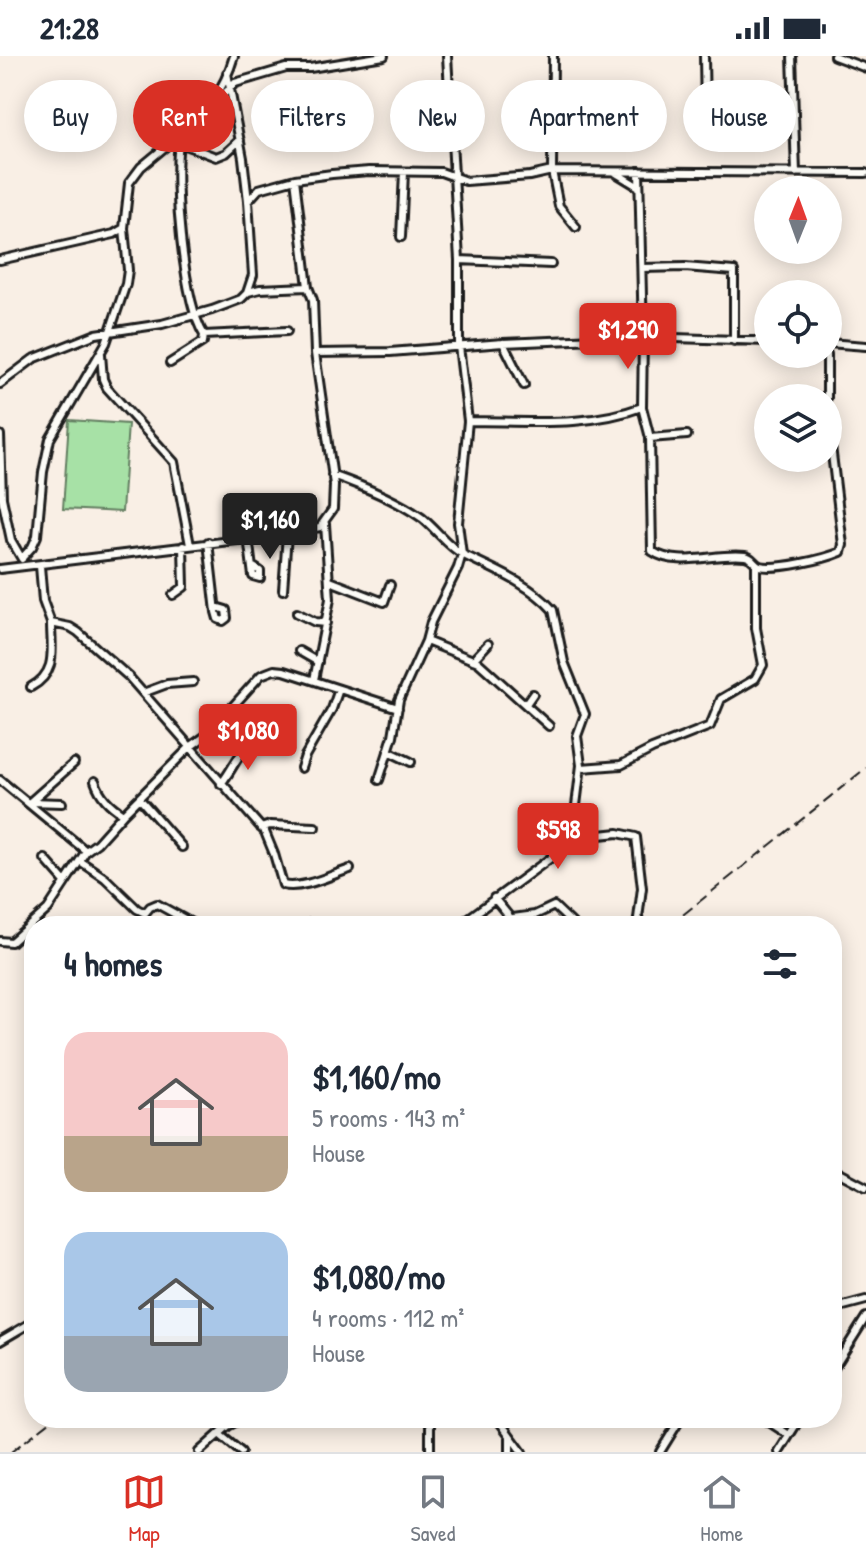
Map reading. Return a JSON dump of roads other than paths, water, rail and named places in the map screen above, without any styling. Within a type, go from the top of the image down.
[{"type":"street","points":[[224,80],[234,56]]},
{"type":"street","points":[[235,83],[286,68],[310,68],[384,56]]},
{"type":"street","points":[[379,780],[399,700],[462,554],[458,514],[468,421],[459,346],[459,260],[447,56]]},
{"type":"street","points":[[553,56],[553,80]]},
{"type":"street","points":[[704,56],[704,80]]},
{"type":"street","points":[[792,56],[796,173]]},
{"type":"street","points":[[834,56],[866,68]]},
{"type":"street","points":[[227,73],[228,80]]},
{"type":"street","points":[[235,115],[248,201],[253,279],[247,293]]},
{"type":"street","points":[[235,145],[240,140]]},
{"type":"street","points":[[22,562],[37,536],[43,472],[50,439],[101,351],[128,275],[124,228],[127,189],[141,167],[161,152]]},
{"type":"street","points":[[170,363],[203,342],[204,335],[191,298],[184,258],[177,152]]},
{"type":"street","points":[[205,152],[216,157],[227,152]]},
{"type":"street","points":[[552,152],[552,171],[559,206],[576,227]]},
{"type":"street","points":[[248,201],[259,189],[295,179],[369,171],[441,172],[466,181],[515,178],[552,171],[866,173]]},
{"type":"street","points":[[639,171],[642,407],[650,438],[652,551],[659,556],[677,558],[746,556],[756,564],[771,565],[838,554],[842,550],[833,472]]},
{"type":"street","points":[[401,237],[400,201],[404,172]]},
{"type":"street","points":[[613,172],[639,187]]},
{"type":"street","points":[[0,569],[22,562],[40,566],[287,534],[325,524],[333,509],[332,475],[315,353],[313,300],[308,287],[295,179]]},
{"type":"street","points":[[246,183],[259,189]]},
{"type":"street","points":[[0,260],[114,234],[124,228]]},
{"type":"street","points":[[459,260],[551,264]]},
{"type":"street","points":[[642,268],[685,267],[734,271],[734,341]]},
{"type":"street","points":[[253,279],[260,289]]},
{"type":"street","points":[[0,384],[41,355],[96,334],[153,326],[196,315],[260,289],[308,287]]},
{"type":"street","points":[[181,319],[189,309],[191,298]]},
{"type":"street","points":[[204,335],[287,331]]},
{"type":"street","points":[[315,353],[390,352],[643,337],[754,341]]},
{"type":"street","points":[[503,343],[524,385]]},
{"type":"street","points":[[842,344],[866,346]]},
{"type":"street","points":[[101,351],[101,369],[107,388],[174,462],[186,546],[184,587],[173,595]]},
{"type":"street","points":[[468,421],[557,424],[619,415],[642,407]]},
{"type":"street","points":[[0,435],[2,498],[11,540],[22,562]]},
{"type":"street","points":[[650,438],[687,435]]},
{"type":"street","points":[[332,475],[415,514],[462,554],[479,560],[527,588],[553,610],[564,662],[585,714],[577,736],[581,768],[572,838],[567,846],[471,916]]},
{"type":"street","points":[[314,680],[326,623],[330,581],[325,524]]},
{"type":"street","points":[[283,590],[287,534]]},
{"type":"street","points":[[248,537],[252,566]]},
{"type":"street","points":[[208,542],[216,607]]},
{"type":"street","points":[[581,768],[621,765],[710,726],[721,699],[755,679],[763,665],[756,628],[756,564]]},
{"type":"street","points":[[31,687],[44,680],[49,673],[51,623],[43,601],[40,566]]},
{"type":"street","points":[[330,581],[343,583],[384,602],[390,585]]},
{"type":"street","points":[[297,613],[315,622],[326,623]]},
{"type":"street","points":[[51,623],[78,632],[143,693],[261,828],[274,854],[283,885],[287,887],[350,869]]},
{"type":"street","points":[[426,641],[473,660],[492,673],[549,726]]},
{"type":"street","points":[[473,660],[488,644]]},
{"type":"street","points":[[299,651],[318,662]]},
{"type":"street","points":[[40,916],[58,896],[86,851],[190,747],[207,735],[261,675],[274,670],[284,671],[398,708]]},
{"type":"street","points":[[143,693],[167,684],[193,682]]},
{"type":"street","points":[[301,768],[339,689]]},
{"type":"street","points":[[526,704],[533,694]]},
{"type":"street","points":[[221,784],[233,768],[238,753],[252,741]]},
{"type":"street","points":[[388,751],[411,762]]},
{"type":"street","points":[[30,802],[74,763]]},
{"type":"street","points":[[0,780],[86,851]]},
{"type":"street","points":[[95,781],[109,805],[123,814]]},
{"type":"street","points":[[140,799],[182,847]]},
{"type":"street","points":[[30,802],[62,803]]},
{"type":"street","points":[[261,828],[270,825],[315,827]]},
{"type":"street","points":[[572,838],[618,833],[636,837],[642,888],[638,916]]},
{"type":"street","points":[[45,859],[65,882]]},
{"type":"street","points":[[80,861],[105,878],[137,909],[145,913],[157,904],[179,916]]},
{"type":"street","points":[[494,898],[511,916]]},
{"type":"street","points":[[528,916],[554,906],[564,916]]},
{"type":"street","points":[[0,941],[11,942],[24,930]]},
{"type":"street","points":[[842,1174],[866,1187]]},
{"type":"street","points":[[842,1306],[866,1300]]},
{"type":"street","points":[[842,1355],[866,1317]]},
{"type":"street","points":[[0,1341],[24,1327]]},
{"type":"street","points":[[199,1452],[228,1428]]},
{"type":"street","points":[[430,1428],[430,1452]]},
{"type":"street","points":[[505,1428],[522,1452]]},
{"type":"street","points":[[660,1452],[675,1428]]},
{"type":"street","points":[[778,1428],[789,1435]]},
{"type":"street","points":[[779,1452],[794,1428]]},
{"type":"street","points":[[219,1434],[241,1452]]},
{"type":"street","points":[[510,1435],[510,1452]]},
{"type":"railway","points":[[681,916],[866,768]]},
{"type":"railway","points":[[11,1452],[42,1428]]}]
